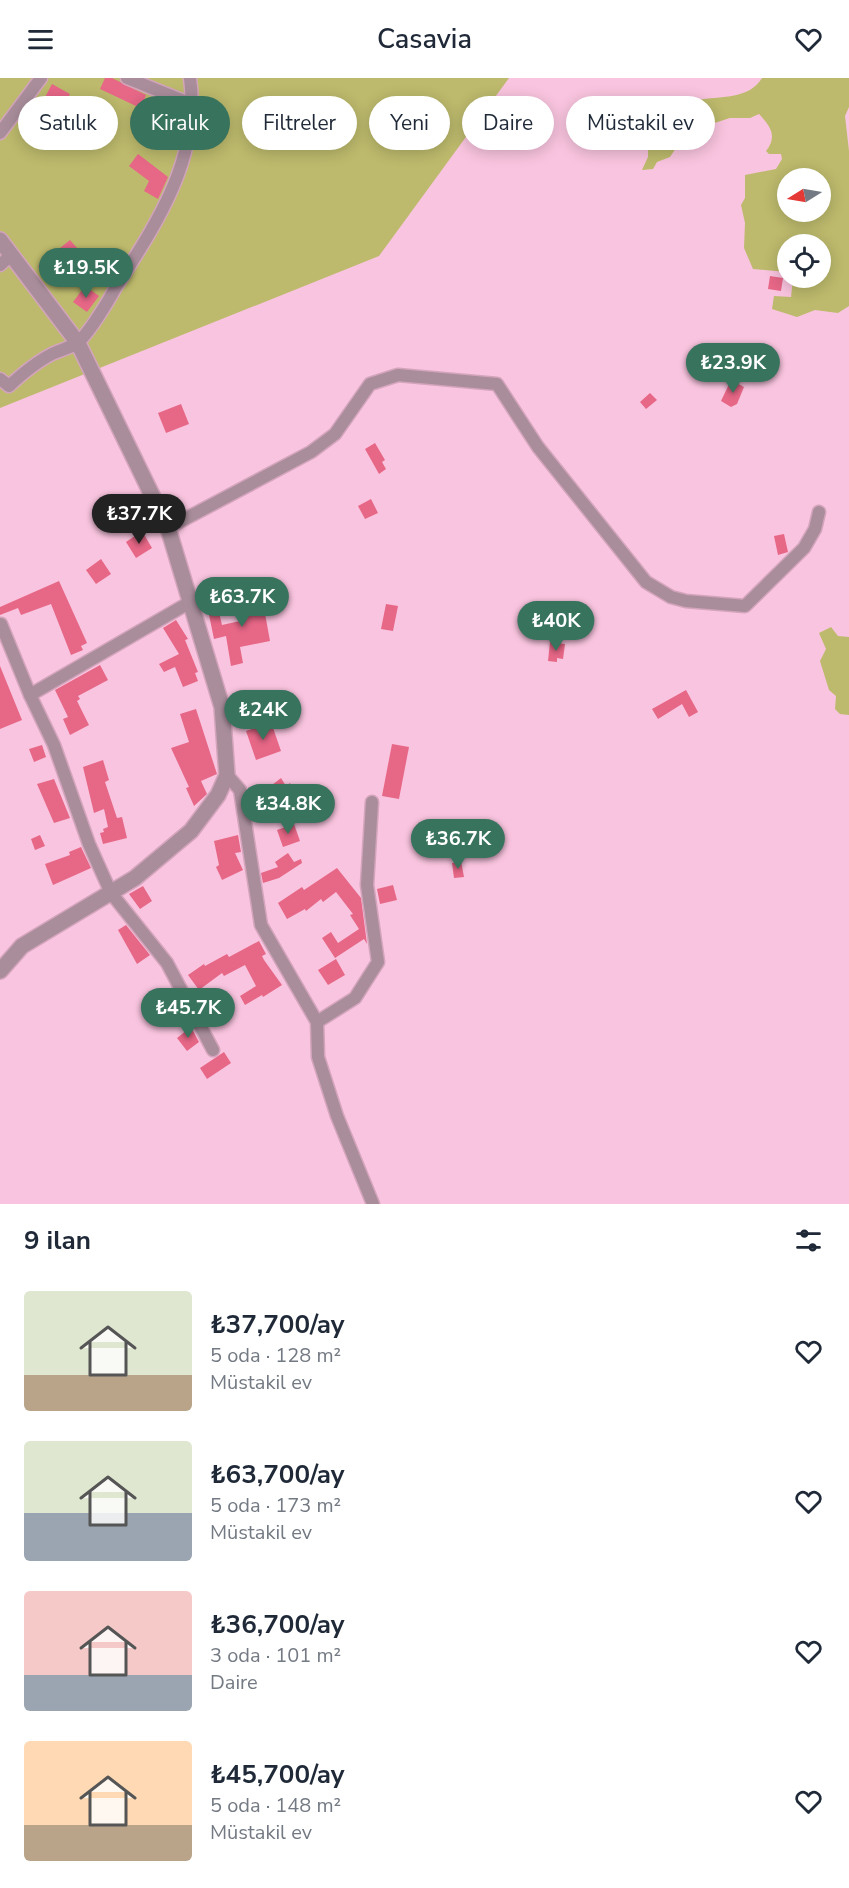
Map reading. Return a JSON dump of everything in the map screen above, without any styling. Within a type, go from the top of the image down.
[{"type":"street","points":[[0,133],[41,78]]},
{"type":"street","points":[[127,78],[172,96]]},
{"type":"street","points":[[190,78],[193,96]]},
{"type":"street","points":[[3,386],[51,354],[78,343],[109,300],[160,217],[185,150]]},
{"type":"street","points":[[0,240],[6,260],[78,343],[168,528],[222,707],[227,775],[218,795],[191,831],[135,878],[22,946],[0,971]]},
{"type":"street","points":[[168,528],[311,452],[335,434],[370,384],[398,375],[497,384],[538,447],[574,496],[646,582],[671,597],[746,606],[804,548],[815,530],[819,512]]},
{"type":"street","points":[[30,695],[192,602]]},
{"type":"street","points":[[1,624],[4,643],[54,745],[89,844],[111,893],[167,963],[213,1050]]},
{"type":"street","points":[[227,775],[240,790],[261,925],[317,1022],[318,1057],[336,1116],[373,1204]]},
{"type":"street","points":[[317,1022],[355,998],[378,962],[366,885],[372,802]]},
{"type":"shaded area","points":[[0,78],[509,78],[496,96],[462,96],[462,142],[379,256],[0,408]]},
{"type":"shaded area","points":[[762,78],[849,78],[849,107],[845,116],[849,151],[849,306],[838,313],[815,310],[797,317],[772,309],[774,296],[791,297],[792,288],[831,288],[831,234],[777,234],[777,271],[753,269],[744,248],[745,223],[741,205],[745,198],[745,175],[776,169],[782,159],[781,154],[769,154],[766,151],[772,141],[772,136],[759,114],[750,118],[730,118],[715,123],[715,98],[742,94]]},
{"type":"shaded area","points":[[648,150],[675,150],[670,157],[657,162],[653,169],[642,170],[648,157]]},
{"type":"shaded area","points":[[831,627],[838,636],[849,637],[849,715],[840,714],[835,709],[836,696],[829,690],[820,661],[826,649],[819,633]]},
{"type":"building","points":[[105,78],[112,78],[146,95],[130,96],[130,103],[100,89]]},
{"type":"building","points":[[52,84],[70,94],[69,96],[46,96]]},
{"type":"building","points":[[138,154],[168,177],[158,199],[144,191],[149,181],[129,166]]},
{"type":"building","points":[[70,240],[85,257],[78,262],[71,254],[46,275],[38,266]]},
{"type":"building","points":[[770,276],[777,277],[777,288],[781,288],[781,291],[768,289]]},
{"type":"building","points":[[85,286],[99,296],[87,312],[73,302]]},
{"type":"building","points":[[731,380],[744,387],[737,404],[731,407],[721,401]]},
{"type":"building","points":[[650,393],[657,400],[646,409],[640,402]]},
{"type":"building","points":[[181,404],[189,424],[166,433],[158,413]]},
{"type":"building","points":[[375,443],[385,460],[382,462],[386,469],[379,474],[365,449]]},
{"type":"building","points":[[371,499],[378,513],[365,519],[358,506]]},
{"type":"building","points":[[142,531],[152,548],[136,558],[126,542]]},
{"type":"building","points":[[784,534],[788,552],[778,555],[774,536]]},
{"type":"building","points":[[101,559],[111,574],[96,584],[86,570]]},
{"type":"building","points":[[59,581],[87,643],[81,646],[83,650],[71,655],[51,604],[21,615],[18,608],[0,615],[0,607]]},
{"type":"building","points":[[262,597],[270,641],[240,647],[243,663],[231,666],[226,636],[214,639],[208,610],[218,608],[222,625],[240,621],[236,602]]},
{"type":"building","points":[[386,604],[398,606],[393,631],[381,629]]},
{"type":"building","points":[[176,620],[188,639],[185,640],[198,672],[195,673],[198,681],[183,687],[175,667],[164,672],[159,664],[179,654],[163,628]]},
{"type":"building","points":[[550,642],[565,644],[563,659],[557,658],[557,662],[548,661]]},
{"type":"building","points":[[100,665],[108,680],[78,696],[80,699],[77,701],[89,725],[70,735],[63,719],[68,717],[55,690]]},
{"type":"building","points":[[0,666],[22,720],[0,729]]},
{"type":"building","points":[[686,690],[698,712],[689,717],[682,704],[658,719],[652,709]]},
{"type":"building","points":[[196,709],[217,774],[201,781],[207,794],[194,806],[186,788],[189,787],[171,748],[189,742],[180,714]]},
{"type":"building","points":[[271,722],[281,751],[256,760],[246,731]]},
{"type":"building","points":[[392,744],[409,747],[399,799],[382,796]]},
{"type":"building","points":[[42,745],[46,757],[34,762],[29,749]]},
{"type":"building","points":[[103,760],[109,780],[105,782],[117,818],[122,817],[127,838],[103,844],[100,833],[108,827],[104,809],[94,813],[83,767]]},
{"type":"building","points":[[281,778],[286,786],[290,783],[294,791],[288,795],[289,798],[267,812],[258,796]]},
{"type":"building","points":[[54,779],[70,818],[54,823],[37,784]]},
{"type":"building","points":[[294,824],[300,841],[283,847],[277,830]]},
{"type":"building","points":[[40,835],[45,846],[35,850],[31,839]]},
{"type":"building","points":[[238,835],[241,852],[235,853],[243,870],[222,880],[216,867],[219,865],[214,841]]},
{"type":"building","points":[[81,847],[91,868],[53,885],[45,864],[70,855],[69,852]]},
{"type":"building","points":[[288,853],[294,862],[301,859],[302,863],[279,878],[263,883],[261,873],[278,867],[275,862]]},
{"type":"building","points":[[461,861],[464,877],[454,878],[452,863]]},
{"type":"building","points":[[337,868],[361,898],[367,944],[364,939],[335,958],[322,938],[331,932],[338,943],[359,929],[350,915],[353,914],[336,892],[323,902],[321,899],[306,911],[305,909],[287,919],[278,903],[302,887],[304,890]]},
{"type":"building","points":[[393,885],[397,900],[380,904],[377,889]]},
{"type":"building","points":[[143,886],[152,901],[140,909],[129,894]]},
{"type":"building","points":[[126,925],[150,955],[137,964],[118,930]]},
{"type":"building","points":[[259,941],[266,954],[262,956],[264,960],[282,985],[263,997],[262,995],[245,1005],[240,996],[256,986],[245,965],[224,976],[222,973],[199,990],[188,975],[204,964],[205,966],[227,954],[229,957]]},
{"type":"building","points":[[336,959],[345,975],[328,985],[318,970]]},
{"type":"building","points":[[175,995],[182,1009],[167,1020],[158,1007]]},
{"type":"building","points":[[191,1027],[199,1042],[187,1051],[177,1038]]},
{"type":"building","points":[[224,1052],[231,1063],[207,1079],[200,1068]]}]
